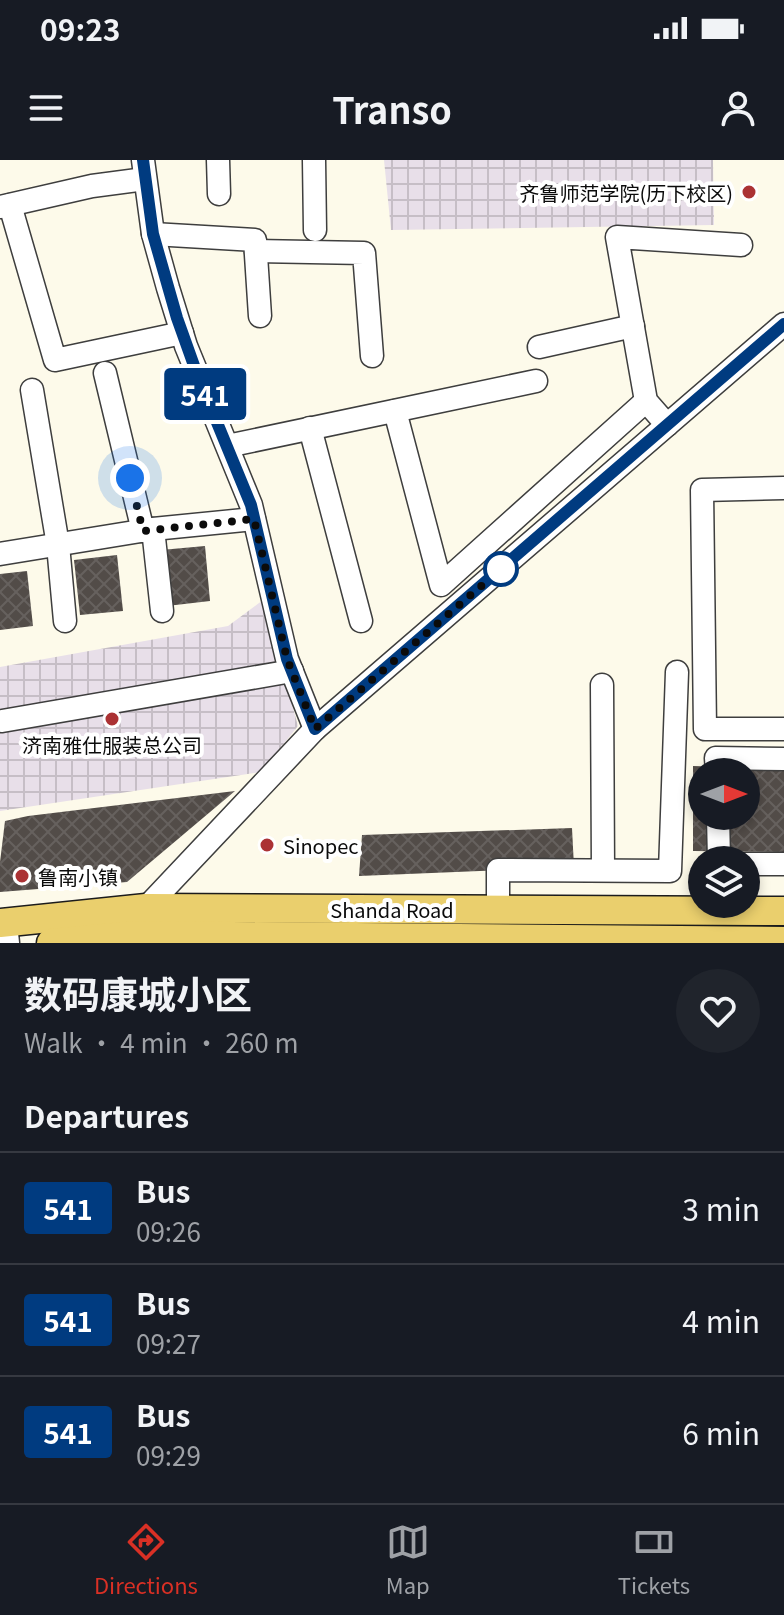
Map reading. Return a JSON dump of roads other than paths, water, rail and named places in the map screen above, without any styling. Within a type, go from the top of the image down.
[{"type":"main road","name":"Shanda Road","points":[[5,930],[146,908],[784,911]]},
{"type":"main road","name":"Shanda Road","points":[[51,943],[134,935],[784,941]]},
{"type":"street","points":[[218,160],[219,194]]},
{"type":"street","points":[[314,160],[315,230]]},
{"type":"street","points":[[182,333],[55,360],[5,206],[92,186],[144,170],[153,234],[182,333],[251,505],[292,671],[315,729]]},
{"type":"street","points":[[153,234],[255,240],[260,316]]},
{"type":"street","points":[[667,425],[646,401],[617,237],[741,245]]},
{"type":"street","points":[[256,251],[364,253],[372,356]]},
{"type":"street","points":[[146,908],[315,729],[784,324]]},
{"type":"street","points":[[539,347],[633,326]]},
{"type":"street","points":[[105,373],[148,530],[162,611]]},
{"type":"street","points":[[232,445],[536,381]]},
{"type":"street","points":[[32,390],[58,545],[65,621]]},
{"type":"street","points":[[395,411],[441,585],[646,401]]},
{"type":"street","points":[[310,428],[361,621]]},
{"type":"street","points":[[781,486],[702,490],[705,729],[784,729]]},
{"type":"street","points":[[0,554],[148,530],[254,519]]},
{"type":"street","points":[[2,721],[292,671]]},
{"type":"street","points":[[498,910],[498,870],[670,871],[677,672]]},
{"type":"street","points":[[602,685],[603,870]]},
{"type":"street","points":[[760,759],[784,759]]},
{"type":"street","points":[[760,864],[784,864]]},
{"type":"place","name":"齐鲁师范学院(历下校区)","points":[[749,192]]},
{"type":"place","name":"济南雅仕服装总公司","points":[[112,719]]},
{"type":"place","name":"Sinopec","points":[[267,845]]},
{"type":"place","name":"鲁南小镇","points":[[22,876]]}]
